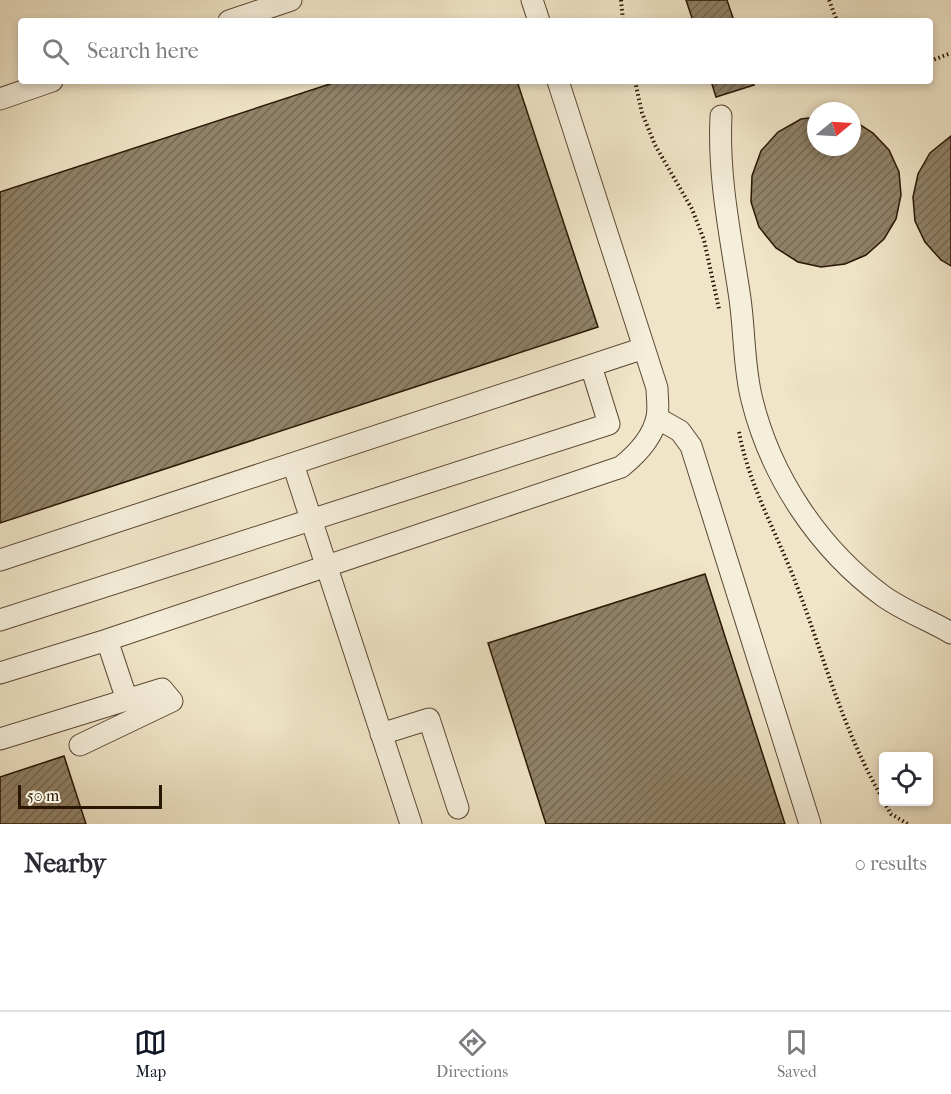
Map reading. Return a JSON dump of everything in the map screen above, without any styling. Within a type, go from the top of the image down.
[{"type":"lane","points":[[238,18],[291,0]]},
{"type":"lane","points":[[532,0],[537,18]]},
{"type":"lane","points":[[0,99],[43,84]]},
{"type":"lane","points":[[0,673],[107,640],[621,467],[634,457],[646,441],[657,418],[657,388],[559,84]]},
{"type":"lane","points":[[722,116],[721,170],[752,399],[782,483],[808,519],[857,574],[884,597],[951,633]]},
{"type":"lane","points":[[0,560],[644,348]]},
{"type":"lane","points":[[0,620],[609,424],[591,366]]},
{"type":"lane","points":[[657,418],[680,431],[691,446],[810,824]]},
{"type":"lane","points":[[293,464],[411,824]]},
{"type":"lane","points":[[107,640],[127,700]]},
{"type":"lane","points":[[0,739],[162,689],[172,701],[80,745]]},
{"type":"lane","points":[[381,734],[429,719],[458,808]]},
{"type":"path","points":[[621,0],[623,18]]},
{"type":"path","points":[[829,0],[836,18]]},
{"type":"path","points":[[933,60],[951,53]]},
{"type":"path","points":[[887,806],[891,814],[908,824]]},
{"type":"building","points":[[686,0],[727,0],[733,18],[692,18]]},
{"type":"building","points":[[330,84],[518,84],[598,327],[0,523],[0,192]]},
{"type":"building","points":[[712,84],[754,85],[716,97]]},
{"type":"building","points":[[807,118],[807,156],[861,156],[861,125],[873,133],[889,150],[899,172],[901,195],[896,219],[884,239],[866,255],[845,264],[821,267],[798,262],[776,248],[759,227],[751,202],[752,176],[761,151],[778,132],[801,119]]},
{"type":"building","points":[[951,136],[951,266],[941,260],[925,242],[915,221],[913,197],[918,174],[930,153]]},
{"type":"building","points":[[705,574],[785,824],[546,824],[488,643]]},
{"type":"building","points":[[64,756],[86,824],[0,824],[0,777]]}]
